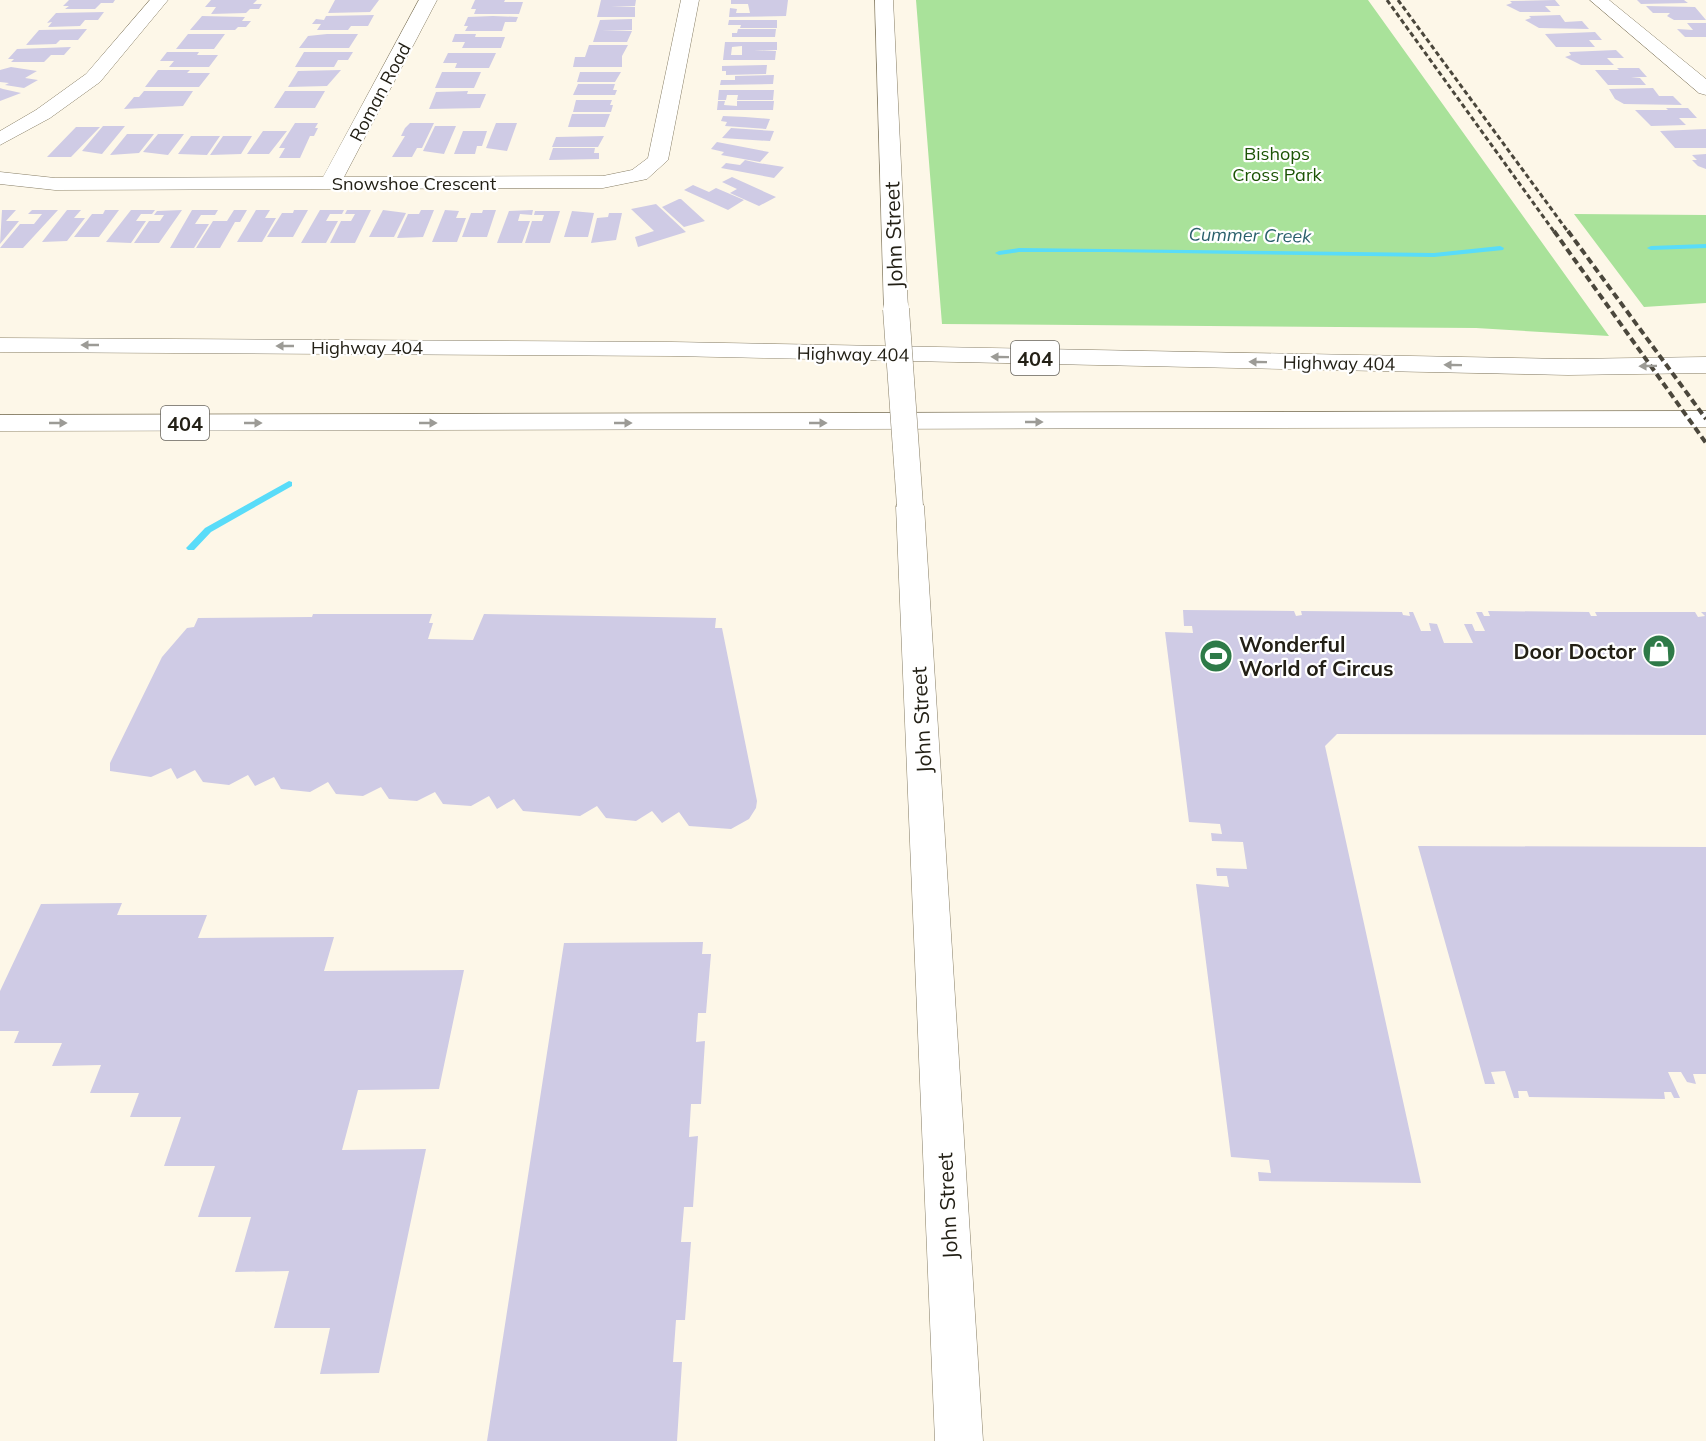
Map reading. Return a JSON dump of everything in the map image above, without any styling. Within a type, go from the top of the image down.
[{"type":"main road","points":[[0,139],[43,114],[93,78],[159,0]]},
{"type":"main road","name":"Roman Road","points":[[330,183],[428,0]]},
{"type":"main road","name":"Snowshoe Crescent","points":[[0,178],[55,184],[603,182],[646,173],[658,160],[662,149],[690,0]]},
{"type":"main road","name":"John Street","points":[[884,0],[896,309],[910,506],[959,1441]]},
{"type":"main road","points":[[1599,0],[1706,89]]},
{"type":"main road","name":"Highway 404","points":[[0,345],[683,350],[1568,367],[1706,365]]},
{"type":"main road","name":"404","points":[[0,423],[1706,419]]},
{"type":"green space","name":"Bishops Cross Park","points":[[916,0],[1368,0],[1609,336],[1476,328],[942,324]]},
{"type":"green space","points":[[1574,214],[1706,215],[1706,303],[1644,307]]},
{"type":"building","points":[[69,0],[115,0],[113,3],[101,3],[95,9],[65,9],[69,6],[63,6]]},
{"type":"building","points":[[211,0],[257,0],[253,4],[262,4],[259,9],[250,9],[246,13],[211,14],[216,7],[205,7]]},
{"type":"building","points":[[335,0],[379,0],[370,12],[328,13]]},
{"type":"building","points":[[475,0],[523,2],[519,14],[474,14],[476,9],[471,9]]},
{"type":"building","points":[[601,0],[636,0],[635,6],[611,6],[635,7],[635,17],[597,17]]},
{"type":"building","points":[[731,0],[788,0],[786,16],[729,17],[730,8],[737,9],[736,13],[750,13],[748,4],[731,4]]},
{"type":"building","points":[[1555,0],[1560,6],[1545,6],[1551,12],[1520,12],[1506,5],[1512,3],[1510,1]]},
{"type":"building","points":[[1637,0],[1684,0],[1688,3],[1641,4]]},
{"type":"building","points":[[1646,6],[1695,7],[1706,20],[1674,20],[1667,16],[1670,13],[1653,13]]},
{"type":"building","points":[[104,12],[98,20],[85,20],[80,26],[48,27],[52,22],[47,23],[56,13]]},
{"type":"building","points":[[374,15],[368,26],[351,26],[348,30],[317,30],[321,24],[312,24],[316,19],[324,20],[326,16]]},
{"type":"building","points":[[1560,15],[1565,22],[1582,21],[1589,29],[1539,28],[1525,20],[1531,18],[1529,16]]},
{"type":"building","points":[[202,16],[245,17],[242,21],[251,21],[246,27],[238,27],[235,30],[190,30]]},
{"type":"building","points":[[468,17],[518,17],[516,22],[505,22],[502,31],[465,31],[468,26],[464,26]]},
{"type":"building","points":[[632,19],[632,30],[602,30],[632,31],[627,42],[593,42],[600,20]]},
{"type":"building","points":[[729,20],[777,20],[777,28],[740,28],[741,25],[728,25]]},
{"type":"building","points":[[1687,23],[1706,23],[1706,37],[1685,37],[1677,29],[1693,30]]},
{"type":"building","points":[[87,29],[78,40],[60,40],[56,44],[26,45],[39,30]]},
{"type":"building","points":[[738,29],[776,29],[775,37],[732,37],[732,33],[737,33]]},
{"type":"building","points":[[1595,32],[1602,40],[1589,40],[1595,47],[1556,47],[1545,34]]},
{"type":"building","points":[[188,34],[225,34],[214,49],[176,49]]},
{"type":"building","points":[[358,34],[349,48],[299,48],[308,36]]},
{"type":"building","points":[[455,34],[505,37],[501,48],[462,48],[465,42],[452,42]]},
{"type":"building","points":[[725,42],[777,42],[777,50],[754,50],[776,51],[775,60],[723,60]],"holes":[[[742,46],[742,55],[731,55],[732,47]]]},
{"type":"building","points":[[589,45],[628,45],[622,56],[622,67],[573,67],[575,57],[585,57]]},
{"type":"building","points":[[71,47],[64,55],[51,55],[44,62],[11,62],[14,59],[8,59],[17,49]]},
{"type":"building","points":[[1616,50],[1624,58],[1607,58],[1614,65],[1581,65],[1565,57],[1571,55],[1569,52]]},
{"type":"building","points":[[167,52],[199,52],[197,55],[218,55],[209,67],[169,67],[174,61],[160,61]]},
{"type":"building","points":[[304,52],[353,52],[348,60],[338,60],[334,67],[295,67]]},
{"type":"building","points":[[448,53],[496,53],[489,68],[455,68],[457,63],[443,63]]},
{"type":"building","points":[[767,65],[766,74],[726,75],[726,71],[722,71],[722,66]]},
{"type":"building","points":[[11,67],[37,71],[25,78],[38,80],[24,88],[5,85],[9,83],[0,82],[0,70]]},
{"type":"building","points":[[1617,68],[1639,68],[1647,77],[1631,77],[1640,78],[1646,85],[1608,85],[1595,70],[1619,70]]},
{"type":"building","points":[[158,70],[190,70],[187,73],[210,73],[199,87],[145,87]]},
{"type":"building","points":[[341,70],[327,86],[288,87],[298,71]]},
{"type":"building","points":[[442,72],[481,72],[474,88],[435,88]]},
{"type":"building","points":[[580,72],[621,72],[615,82],[577,82]]},
{"type":"building","points":[[774,75],[773,84],[720,85],[721,80],[735,80],[735,76]]},
{"type":"building","points":[[578,84],[615,84],[613,90],[617,90],[615,95],[573,95]]},
{"type":"building","points":[[0,88],[3,89],[21,93],[0,101]]},
{"type":"building","points":[[1653,88],[1659,96],[1673,96],[1682,105],[1624,104],[1615,99],[1609,89]]},
{"type":"building","points":[[719,90],[774,90],[773,100],[737,100],[738,95],[727,95],[726,100],[718,100]]},
{"type":"building","points":[[144,91],[193,91],[183,106],[124,109],[134,97],[139,97]]},
{"type":"building","points":[[285,91],[325,91],[315,108],[274,108]]},
{"type":"building","points":[[468,91],[467,94],[486,94],[480,108],[429,109],[436,92]]},
{"type":"building","points":[[576,100],[612,100],[610,105],[613,105],[611,112],[573,112]]},
{"type":"building","points":[[718,101],[725,101],[724,105],[737,106],[737,101],[774,101],[773,110],[717,110]]},
{"type":"building","points":[[1666,108],[1688,108],[1697,118],[1679,118],[1686,125],[1651,126],[1635,110],[1668,110]]},
{"type":"building","points":[[572,114],[610,114],[605,127],[568,127]]},
{"type":"building","points":[[723,116],[770,119],[766,129],[725,126],[727,122],[721,121]]},
{"type":"building","points":[[295,123],[318,123],[315,128],[318,128],[314,136],[310,136],[300,158],[279,158],[285,148],[279,148]]},
{"type":"building","points":[[410,123],[434,123],[422,148],[417,148],[412,157],[392,157],[405,136],[401,136],[405,128]]},
{"type":"building","points":[[496,123],[517,123],[507,151],[486,148]]},
{"type":"building","points":[[103,126],[125,126],[102,154],[82,151]]},
{"type":"building","points":[[435,126],[456,126],[444,154],[423,151]]},
{"type":"building","points":[[76,127],[100,127],[71,157],[47,157]]},
{"type":"building","points":[[731,128],[774,131],[770,141],[722,138]]},
{"type":"building","points":[[1706,129],[1706,148],[1675,148],[1660,131]]},
{"type":"building","points":[[263,131],[287,131],[269,154],[247,154]]},
{"type":"building","points":[[463,131],[487,131],[482,146],[477,146],[475,154],[454,154]]},
{"type":"building","points":[[127,134],[154,134],[139,153],[110,155]]},
{"type":"building","points":[[158,134],[184,134],[168,155],[143,152]]},
{"type":"building","points":[[191,136],[220,136],[207,155],[178,154]]},
{"type":"building","points":[[223,136],[252,136],[241,154],[210,155]]},
{"type":"building","points":[[604,136],[598,147],[552,147],[556,137]]},
{"type":"building","points":[[717,142],[769,152],[760,162],[721,155],[724,152],[711,149]]},
{"type":"building","points":[[553,148],[595,148],[594,153],[599,153],[599,159],[549,160]]},
{"type":"building","points":[[1706,154],[1706,169],[1698,166],[1692,160],[1697,160],[1692,155]]},
{"type":"building","points":[[745,160],[784,167],[774,178],[721,168],[726,163],[740,165]]},
{"type":"building","points":[[732,177],[776,197],[759,206],[730,193],[737,189],[722,182]]},
{"type":"building","points":[[693,185],[709,192],[716,188],[744,200],[728,210],[684,190]]},
{"type":"building","points":[[679,199],[705,221],[684,227],[662,207]]},
{"type":"building","points":[[656,204],[686,232],[638,247],[635,237],[654,231],[631,209]]},
{"type":"building","points":[[2,210],[16,210],[6,221],[19,221],[0,244]]},
{"type":"building","points":[[32,210],[58,210],[23,248],[0,248],[20,224],[34,224],[42,214],[28,214]]},
{"type":"building","points":[[67,210],[81,210],[74,218],[85,218],[67,241],[42,242]]},
{"type":"building","points":[[105,210],[119,210],[99,237],[74,237],[92,214],[103,214]]},
{"type":"building","points":[[131,210],[155,210],[152,214],[141,214],[136,221],[146,221],[131,243],[106,242]]},
{"type":"building","points":[[182,210],[159,243],[134,243],[149,221],[160,221],[164,215],[154,215],[157,211]]},
{"type":"building","points":[[192,210],[218,210],[215,215],[201,215],[195,224],[209,224],[194,248],[170,248]]},
{"type":"building","points":[[234,210],[247,210],[240,222],[235,222],[220,248],[196,248],[213,221],[227,221]]},
{"type":"building","points":[[256,210],[270,210],[265,218],[276,218],[262,242],[237,242]]},
{"type":"building","points":[[294,210],[308,210],[293,237],[267,237],[282,213],[293,213]]},
{"type":"building","points":[[320,210],[344,210],[342,214],[330,214],[326,221],[338,221],[326,243],[301,243]]},
{"type":"building","points":[[347,210],[371,210],[355,243],[330,243],[341,221],[351,221],[355,214],[345,214]]},
{"type":"building","points":[[383,210],[406,213],[394,237],[369,237]]},
{"type":"building","points":[[421,210],[434,210],[423,237],[397,238],[408,214],[419,214]]},
{"type":"building","points":[[445,210],[459,211],[456,218],[466,218],[457,242],[432,242]]},
{"type":"building","points":[[483,210],[496,210],[487,237],[462,237],[471,213],[482,213]]},
{"type":"building","points":[[533,210],[532,215],[520,214],[518,221],[530,221],[522,243],[497,243],[509,211]]},
{"type":"building","points":[[535,211],[560,211],[550,243],[525,243],[532,221],[542,221],[544,215],[534,215]]},
{"type":"building","points":[[572,211],[594,213],[588,237],[564,237]]},
{"type":"building","points":[[609,213],[622,213],[616,240],[591,243],[597,218],[608,217]]},
{"type":"building","points":[[1183,610],[1294,611],[1296,616],[1302,615],[1301,611],[1402,612],[1403,615],[1410,616],[1409,612],[1413,612],[1421,631],[1431,631],[1429,623],[1437,624],[1444,643],[1473,643],[1464,624],[1472,624],[1475,631],[1485,631],[1476,612],[1490,616],[1488,611],[1589,612],[1591,616],[1597,616],[1595,612],[1695,612],[1698,617],[1705,616],[1701,612],[1706,612],[1706,735],[1337,734],[1325,746],[1421,1183],[1259,1181],[1258,1172],[1271,1173],[1269,1160],[1231,1157],[1196,884],[1229,887],[1227,876],[1217,876],[1216,868],[1247,869],[1243,842],[1212,841],[1211,833],[1222,834],[1220,824],[1189,822],[1165,632],[1193,633],[1192,626],[1184,626]]},
{"type":"building","points":[[313,614],[432,614],[429,623],[433,623],[428,639],[473,640],[484,614],[716,618],[715,628],[722,628],[757,801],[756,808],[749,819],[731,829],[689,826],[679,812],[662,823],[652,811],[636,821],[606,818],[597,806],[580,816],[523,811],[514,799],[497,809],[489,796],[471,806],[443,804],[435,792],[417,801],[389,799],[381,787],[363,796],[336,794],[328,782],[310,792],[281,789],[274,777],[255,786],[248,775],[229,785],[203,782],[195,770],[177,779],[171,768],[151,777],[110,771],[110,763],[162,657],[187,628],[194,627],[198,618],[312,617]]},
{"type":"building","points":[[1418,846],[1706,847],[1706,1074],[1693,1074],[1696,1084],[1687,1082],[1681,1072],[1668,1072],[1680,1098],[1674,1098],[1671,1092],[1664,1092],[1665,1099],[1529,1097],[1527,1091],[1518,1091],[1519,1098],[1514,1098],[1505,1071],[1491,1072],[1495,1084],[1485,1084]]},
{"type":"building","points":[[122,903],[117,915],[207,915],[198,938],[334,937],[324,971],[464,970],[439,1089],[358,1090],[342,1150],[426,1149],[379,1373],[320,1374],[330,1328],[274,1328],[289,1271],[235,1272],[251,1217],[198,1217],[215,1166],[164,1166],[181,1117],[130,1117],[139,1093],[90,1093],[101,1065],[52,1066],[62,1043],[14,1043],[19,1031],[0,1031],[0,991],[41,904]]},
{"type":"building","points":[[703,942],[702,954],[711,954],[706,1013],[698,1013],[696,1042],[705,1041],[701,1104],[691,1104],[689,1137],[698,1136],[693,1207],[684,1207],[681,1242],[691,1242],[685,1320],[676,1320],[673,1362],[682,1362],[677,1441],[487,1441],[564,943]]},
{"type":"waterway","name":"Cummer Creek","points":[[1651,248],[1706,246]]},
{"type":"waterway","name":"Cummer Creek","points":[[999,253],[1019,250],[1107,250],[1434,255],[1500,248]]},
{"type":"waterway","name":"Cummer Creek","points":[[191,548],[208,530],[289,484]]},
{"type":"railway","points":[[1387,0],[1555,233]]},
{"type":"railway","points":[[1398,0],[1569,233]]},
{"type":"railway","points":[[1554,231],[1706,443]]},
{"type":"railway","points":[[1568,231],[1706,419]]},
{"type":"place","name":"Door Doctor","points":[[1659,651]]},
{"type":"place","name":"Wonderful World of Circus","points":[[1216,656]]}]
